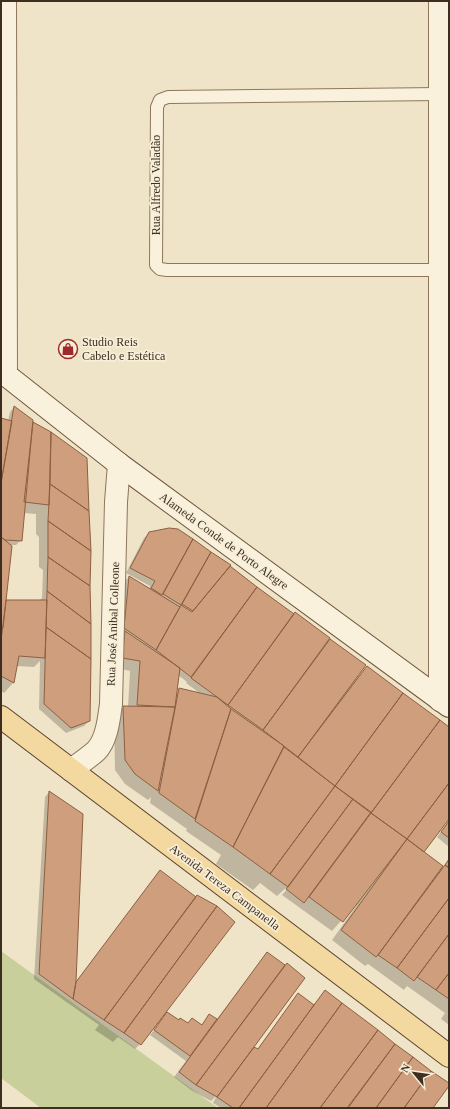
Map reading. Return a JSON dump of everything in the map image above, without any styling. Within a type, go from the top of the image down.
[{"type":"main road","name":"Avenida Tereza Campanella","points":[[1,717],[449,1056]]},
{"type":"street","points":[[4,373],[5,1]]},
{"type":"street","points":[[440,1],[440,94],[445,212],[441,270],[446,703]]},
{"type":"street","name":"Alameda Conde de Porto Alegre","points":[[4,373],[119,464],[446,703]]},
{"type":"street","name":"Rua José Anibal Colleone","points":[[71,770],[97,750],[106,732],[109,717],[111,704],[116,502],[119,464]]},
{"type":"lane","name":"Rua Alfredo Valadão","points":[[440,94],[168,97],[160,100],[157,107],[156,265],[160,269],[167,270],[441,270]]},
{"type":"green space","points":[[1,951],[218,1108],[41,1108],[1,1078]]},
{"type":"building","points":[[14,406],[33,420],[22,541],[5,540],[1,537],[1,483]]},
{"type":"building","points":[[1,418],[12,421],[1,483]]},
{"type":"building","points":[[33,422],[51,432],[49,505],[24,502]]},
{"type":"building","points":[[51,432],[87,458],[89,511],[50,484]]},
{"type":"building","points":[[50,484],[89,511],[91,551],[48,521]]},
{"type":"building","points":[[48,521],[91,551],[90,586],[48,557]]},
{"type":"building","points":[[169,528],[178,529],[193,539],[162,595],[151,588],[155,581],[130,568],[149,532]]},
{"type":"building","points":[[1,537],[12,546],[3,628],[1,628]]},
{"type":"building","points":[[193,539],[211,552],[181,605],[163,594]]},
{"type":"building","points":[[211,552],[231,565],[193,611],[182,604]]},
{"type":"building","points":[[48,557],[90,586],[91,624],[47,591]]},
{"type":"building","points":[[230,566],[257,587],[191,677],[156,650],[181,605],[192,612]]},
{"type":"building","points":[[129,576],[180,607],[156,650],[124,628]]},
{"type":"building","points":[[257,587],[294,614],[228,705],[191,678]]},
{"type":"building","points":[[47,591],[91,624],[91,659],[46,627]]},
{"type":"building","points":[[6,600],[47,600],[45,658],[19,656],[14,683],[1,676],[1,641]]},
{"type":"building","points":[[295,612],[330,638],[263,730],[228,705]]},
{"type":"building","points":[[46,627],[91,659],[90,721],[71,728],[44,704]]},
{"type":"building","points":[[125,631],[180,668],[175,707],[137,705],[140,661],[122,658]]},
{"type":"building","points":[[330,639],[366,665],[298,757],[263,730]]},
{"type":"building","points":[[367,666],[403,693],[335,786],[298,757]]},
{"type":"building","points":[[179,688],[217,697],[231,709],[195,819],[159,793]]},
{"type":"building","points":[[403,693],[440,720],[371,813],[335,786]]},
{"type":"building","points":[[123,706],[175,707],[158,791],[135,774],[125,760]]},
{"type":"building","points":[[231,709],[284,746],[233,847],[195,821]]},
{"type":"building","points":[[440,720],[449,727],[449,783],[407,839],[371,813]]},
{"type":"building","points":[[284,747],[335,786],[270,874],[233,847]]},
{"type":"building","points":[[449,783],[449,819],[424,852],[407,839]]},
{"type":"building","points":[[335,786],[353,799],[288,887],[270,874]]},
{"type":"building","points":[[49,791],[83,814],[76,982],[73,999],[39,974]]},
{"type":"building","points":[[353,799],[371,812],[304,903],[286,889]]},
{"type":"building","points":[[371,813],[407,839],[343,922],[309,897]]},
{"type":"building","points":[[449,821],[449,838],[441,832]]},
{"type":"building","points":[[407,839],[443,866],[376,957],[341,930]]},
{"type":"building","points":[[449,859],[449,868],[445,865]]},
{"type":"building","points":[[445,865],[449,868],[449,898],[397,968],[378,955]]},
{"type":"building","points":[[160,870],[196,897],[104,1020],[73,999],[76,982]]},
{"type":"building","points":[[197,895],[217,906],[124,1033],[104,1020]]},
{"type":"building","points":[[449,898],[449,934],[414,981],[397,968]]},
{"type":"building","points":[[217,906],[235,922],[141,1045],[124,1033]]},
{"type":"building","points":[[449,934],[449,973],[436,990],[417,977]]},
{"type":"building","points":[[267,952],[285,965],[196,1085],[179,1072]]},
{"type":"building","points":[[287,963],[305,978],[217,1097],[196,1085]]},
{"type":"building","points":[[449,973],[449,999],[436,990]]},
{"type":"building","points":[[325,990],[342,1003],[266,1108],[239,1108]]},
{"type":"building","points":[[298,993],[314,1005],[239,1108],[233,1108],[217,1097],[254,1047],[258,1049]]},
{"type":"building","points":[[342,1003],[378,1030],[320,1108],[266,1108]]},
{"type":"building","points":[[167,1012],[179,1020],[180,1018],[188,1023],[192,1018],[202,1025],[209,1014],[217,1019],[190,1056],[154,1030]]},
{"type":"building","points":[[378,1030],[395,1044],[347,1108],[320,1108]]},
{"type":"building","points":[[395,1044],[413,1057],[376,1108],[348,1108]]},
{"type":"building","points":[[413,1057],[431,1071],[404,1108],[376,1108]]},
{"type":"building","points":[[431,1071],[449,1083],[449,1086],[433,1108],[404,1108]]},
{"type":"place","name":"Studio Reis Cabelo e Estética","points":[[68,349]]}]
